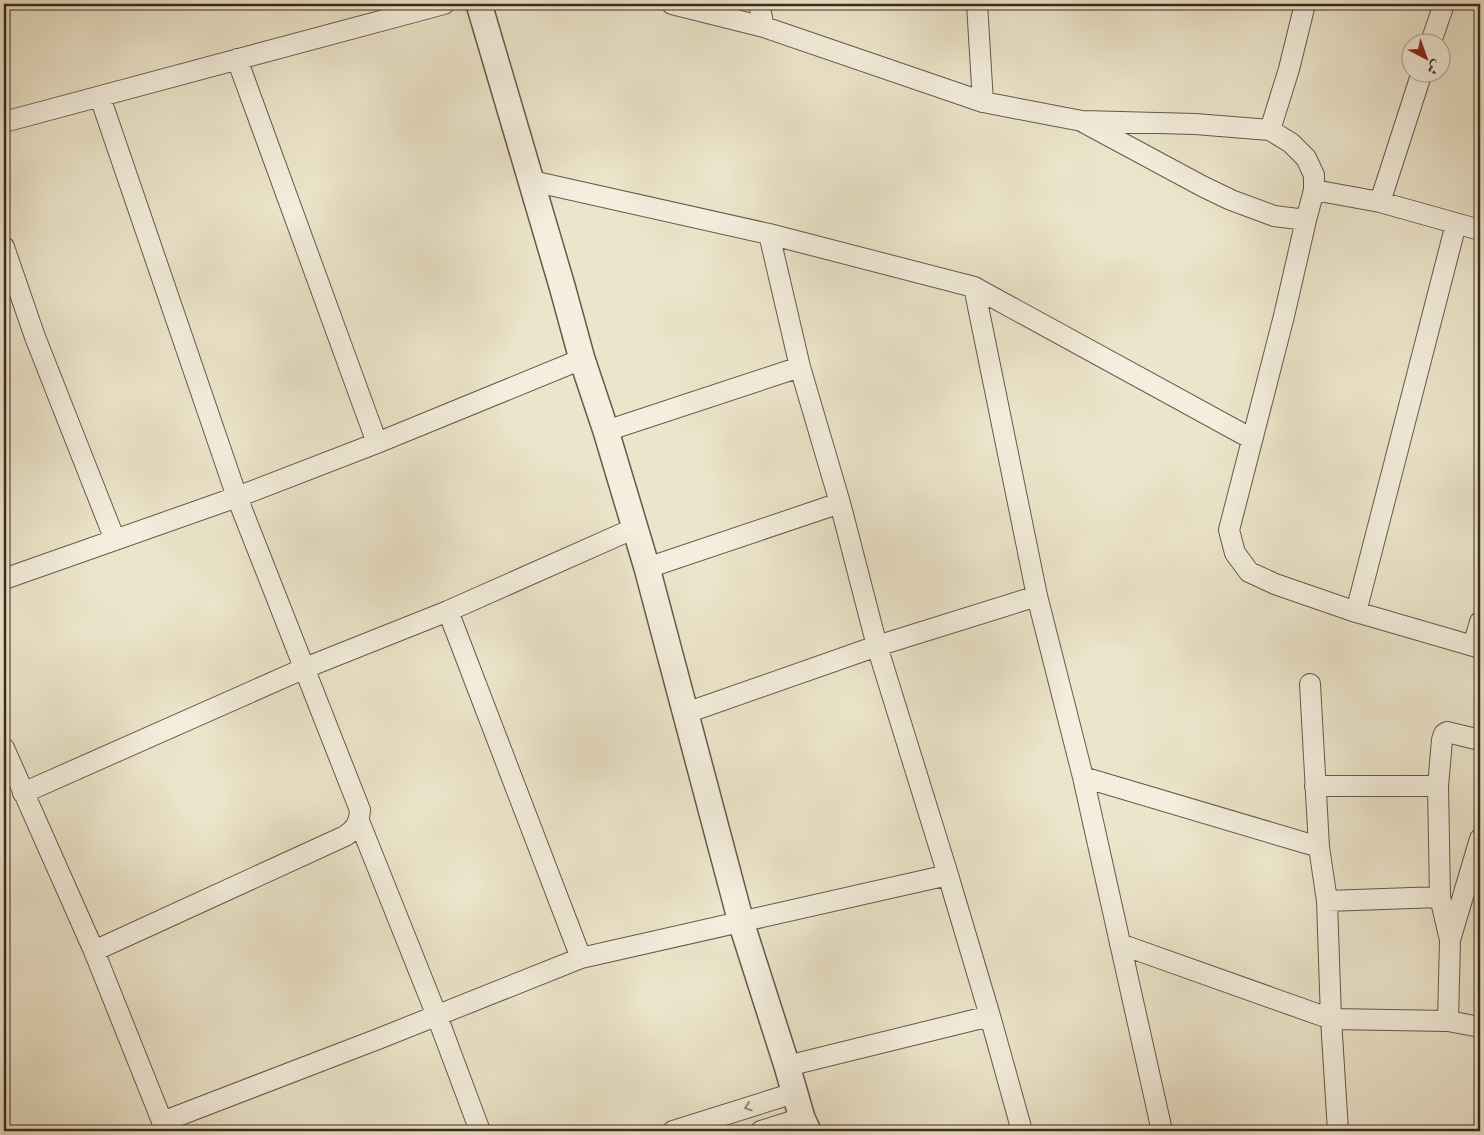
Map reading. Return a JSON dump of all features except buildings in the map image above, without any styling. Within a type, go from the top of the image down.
[{"type":"street","points":[[4,122],[444,4]]},
{"type":"street","points":[[479,4],[532,181],[582,359],[636,528],[741,922],[805,1125],[761,1131]]},
{"type":"street","points":[[672,4],[764,27],[983,102],[1082,121],[1195,124],[1270,130],[1291,143],[1306,158],[1314,175],[1314,190],[1229,530],[1235,554],[1249,572],[1275,584],[1356,612],[1477,647],[1480,622]]},
{"type":"street","points":[[759,4],[764,27]]},
{"type":"street","points":[[976,4],[983,102]]},
{"type":"street","points":[[1270,130],[1290,69],[1305,4]]},
{"type":"street","points":[[1434,32],[1444,4]]},
{"type":"street","points":[[237,59],[377,443]]},
{"type":"street","points":[[1380,202],[1419,82]]},
{"type":"street","points":[[94,952],[346,836],[354,830],[359,821],[360,810],[237,497],[100,97]]},
{"type":"street","points":[[1082,121],[1231,200],[1274,216],[1306,220]]},
{"type":"street","points":[[532,181],[769,234],[974,287],[1252,439]]},
{"type":"street","points":[[1314,190],[1380,202],[1480,230]]},
{"type":"street","points":[[1356,612],[1456,224]]},
{"type":"street","points":[[769,234],[800,367],[840,503],[877,646],[948,875],[1022,1131]]},
{"type":"street","points":[[4,247],[34,337],[115,540]]},
{"type":"street","points":[[974,287],[1037,596],[1083,777],[1162,1131]]},
{"type":"street","points":[[4,579],[237,497],[377,443],[582,359]]},
{"type":"street","points":[[606,431],[800,367]]},
{"type":"street","points":[[647,568],[840,503]]},
{"type":"street","points":[[23,793],[305,668],[448,611],[636,528]]},
{"type":"street","points":[[686,713],[877,646],[1037,596]]},
{"type":"street","points":[[448,611],[581,958]]},
{"type":"street","points":[[1310,684],[1319,847],[1327,902],[1331,1019],[1338,1131]]},
{"type":"street","points":[[1448,1021],[1450,940],[1440,897],[1438,786],[1442,740],[1444,734],[1451,732],[1480,740]]},
{"type":"street","points":[[4,748],[94,952],[164,1127],[581,958],[948,875]]},
{"type":"street","points":[[1083,777],[1319,847]]},
{"type":"street","points":[[1315,786],[1438,786]]},
{"type":"street","points":[[359,821],[437,1016],[480,1131]]},
{"type":"street","points":[[1450,940],[1480,839]]},
{"type":"street","points":[[1327,902],[1440,897]]},
{"type":"street","points":[[1120,944],[1331,1019],[1448,1021],[1480,1027]]},
{"type":"street","points":[[787,1066],[990,1016]]},
{"type":"street","points":[[674,1131],[794,1093]]}]
